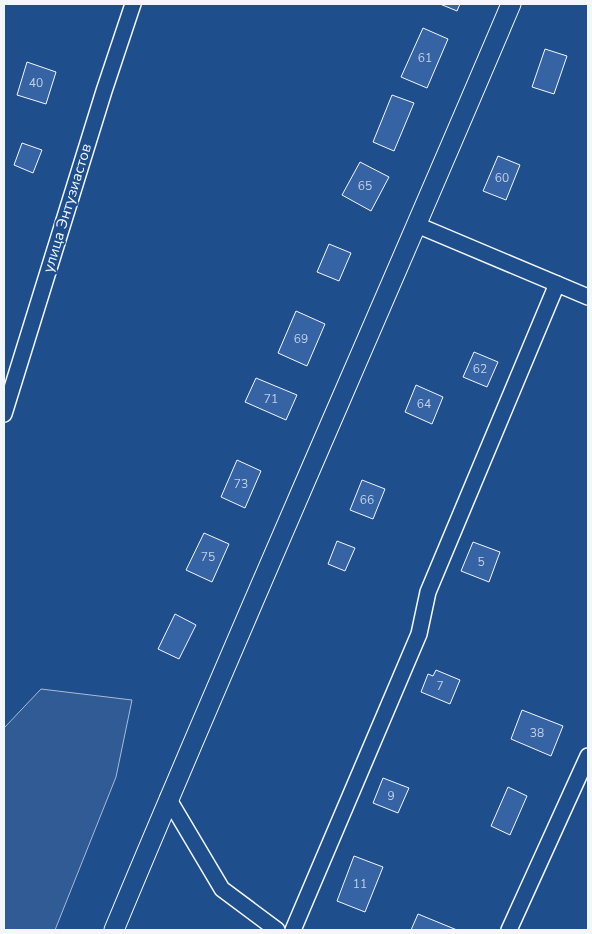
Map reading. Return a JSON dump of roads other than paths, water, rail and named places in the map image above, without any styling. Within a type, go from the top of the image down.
[{"type":"street","name":"улица Энтузиастов","points":[[4,414],[101,100],[134,4]]},
{"type":"street","points":[[114,930],[168,798],[418,225],[511,4]]},
{"type":"street","points":[[418,225],[588,297]]},
{"type":"street","points":[[293,930],[418,634],[428,592],[557,284]]},
{"type":"street","points":[[509,930],[588,756]]},
{"type":"street","points":[[168,798],[222,889],[277,930]]}]
